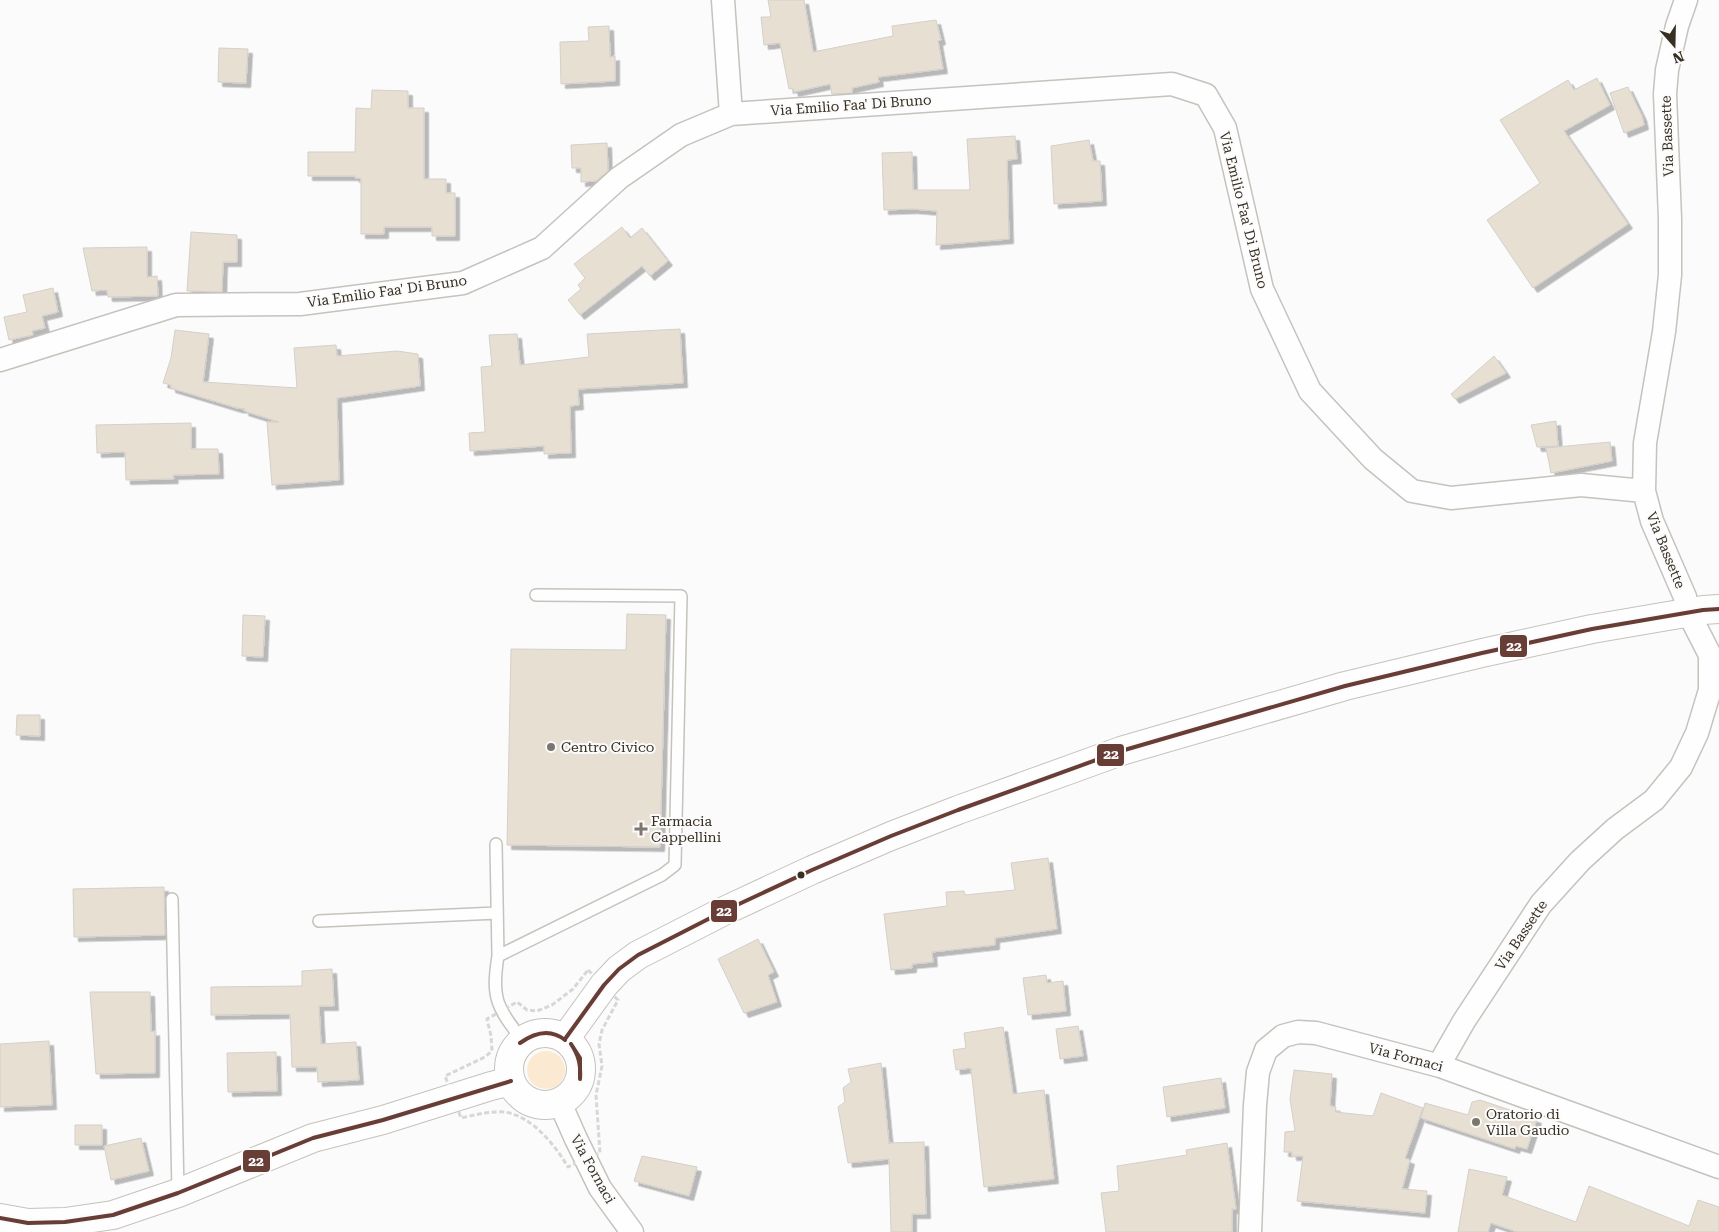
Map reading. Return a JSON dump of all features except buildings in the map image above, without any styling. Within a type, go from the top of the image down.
[{"type":"street","points":[[723,0],[731,114]]},
{"type":"street","name":"Via Bassette","points":[[1440,1066],[1464,1021],[1541,904],[1580,860],[1615,829],[1654,800],[1681,766],[1697,733],[1710,690],[1710,655],[1688,612],[1685,597],[1652,521],[1644,491],[1645,443],[1664,332],[1670,276],[1670,219],[1665,94],[1667,70],[1677,26],[1686,0]]},
{"type":"street","name":"Via Emilio Faa' Di Bruno","points":[[0,360],[176,305],[300,304],[464,283],[542,248],[619,178],[682,135],[731,114],[1172,84],[1206,95],[1225,128],[1262,289],[1310,391],[1373,459],[1412,491],[1451,498],[1581,485],[1644,491]]},
{"type":"street","points":[[565,1039],[604,986],[619,969],[638,954],[724,910],[812,870],[958,810],[1121,751],[1345,686],[1491,650],[1592,629],[1688,612],[1719,609]]},
{"type":"street","name":"Via Fornaci","points":[[1250,1232],[1258,1072],[1267,1050],[1283,1036],[1298,1032],[1316,1033],[1440,1066],[1719,1166]]},
{"type":"street","points":[[540,1033],[549,1033],[565,1039],[578,1053],[581,1063],[582,1072],[575,1090],[560,1102],[550,1105],[540,1106],[530,1103],[515,1090],[511,1081],[509,1063],[512,1054],[523,1041],[540,1033]]},
{"type":"street","points":[[0,1218],[64,1227],[113,1215],[178,1193],[313,1138],[383,1120],[511,1081]]},
{"type":"street","name":"Via Fornaci","points":[[560,1102],[600,1188],[632,1232]]},
{"type":"lane","points":[[498,956],[662,874],[675,865],[681,596],[536,595]]},
{"type":"lane","points":[[496,844],[498,956],[495,975],[496,997],[501,1011],[523,1041]]},
{"type":"lane","points":[[172,899],[178,1193]]},
{"type":"lane","points":[[319,921],[497,913]]},
{"type":"path","points":[[517,1002],[527,1010],[537,1011],[552,1005],[573,989],[588,970]]},
{"type":"path","points":[[600,1153],[596,1095],[602,1066],[600,1044],[602,1030],[618,1000]]},
{"type":"path","points":[[445,1076],[485,1057],[492,1051],[487,1019]]},
{"type":"path","points":[[461,1118],[484,1113],[505,1112],[536,1127],[549,1139],[568,1167]]},
{"type":"shaded area","points":[[546,1051],[559,1057],[565,1070],[559,1083],[546,1089],[533,1083],[527,1070],[533,1057]]},
{"type":"transit line","name":"22","points":[[565,1039],[604,985],[619,969],[638,955],[724,911],[812,870],[958,810],[1121,751],[1345,686],[1592,629],[1703,610],[1719,609]]},
{"type":"transit line","name":"22","points":[[520,1043],[536,1034],[542,1033],[554,1034],[565,1040]]},
{"type":"transit line","name":"22","points":[[571,1044],[580,1058],[580,1079]]},
{"type":"transit line","name":"22","points":[[571,1044],[579,1061],[580,1079]]},
{"type":"transit line","name":"22","points":[[0,1218],[28,1223],[65,1222],[113,1215],[178,1193],[313,1138],[383,1120],[511,1081]]},
{"type":"place","name":"Centro Civico","points":[[551,747]]},
{"type":"place","name":"Farmacia Cappellini","points":[[641,829]]},
{"type":"place","name":"Oratorio di Villa Gaudio","points":[[1476,1122]]}]
